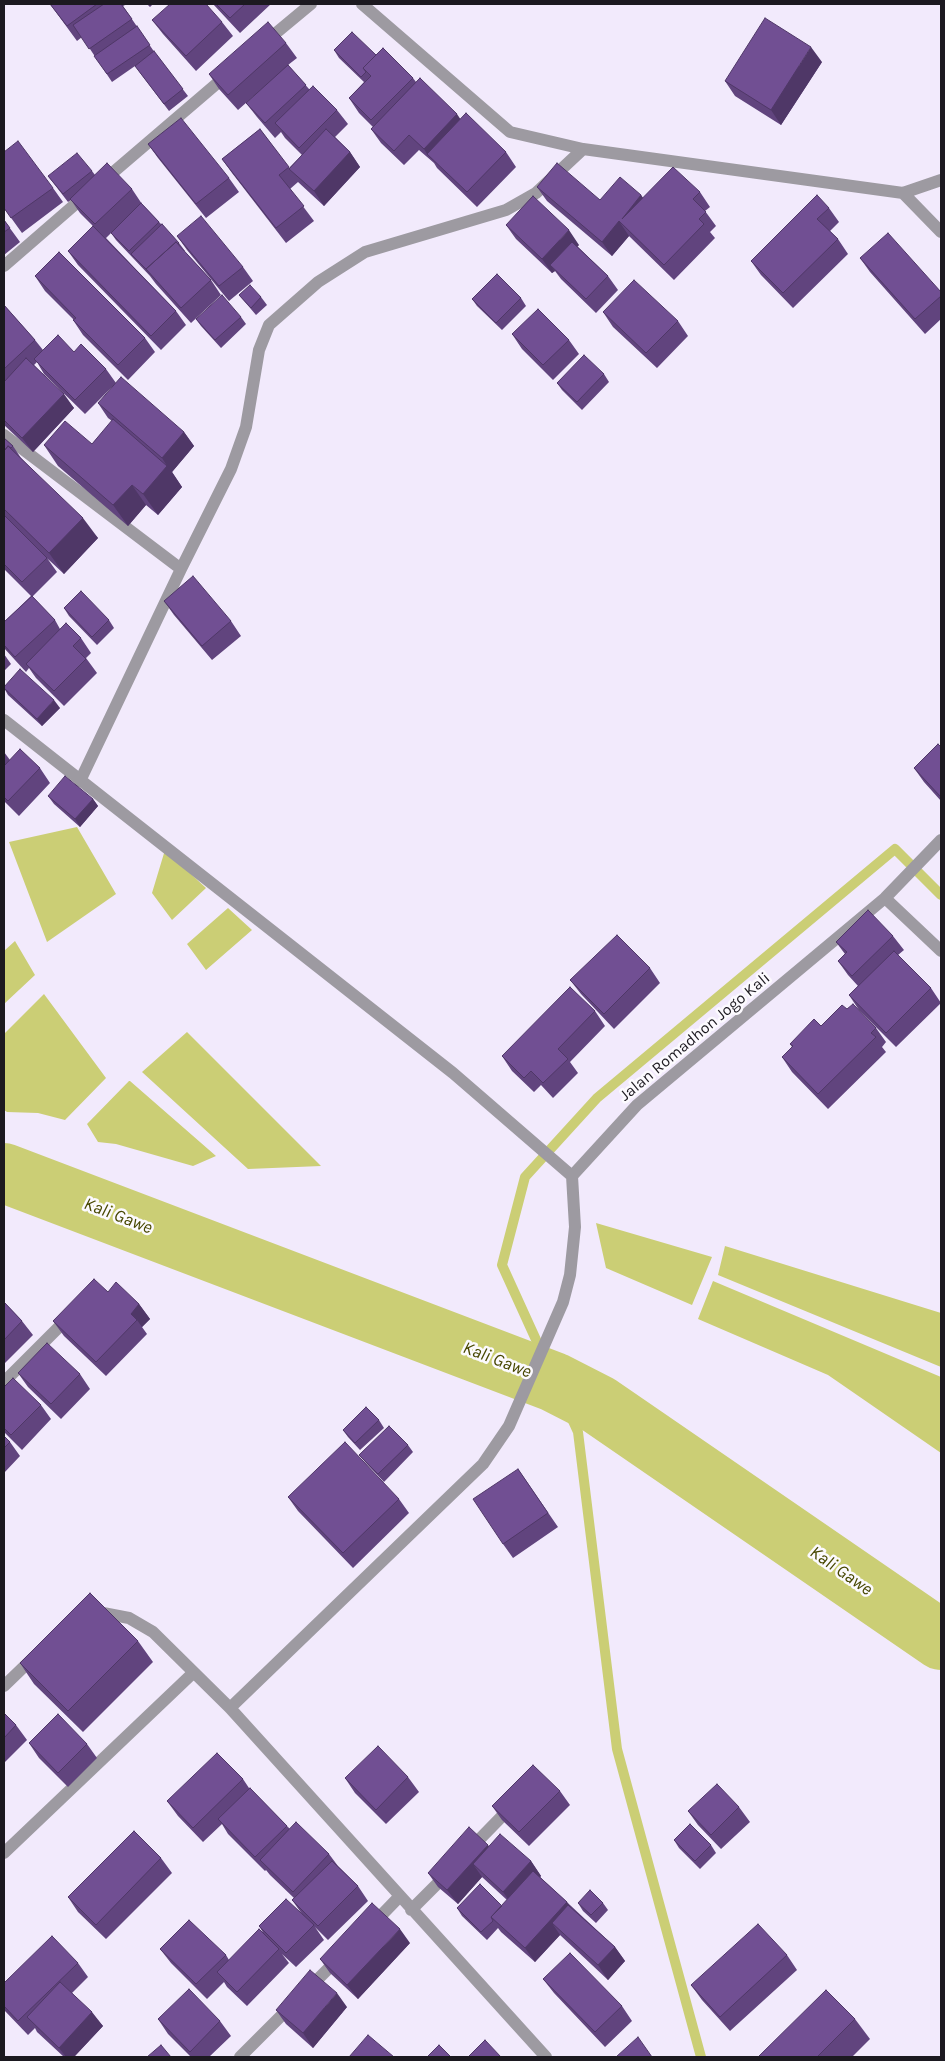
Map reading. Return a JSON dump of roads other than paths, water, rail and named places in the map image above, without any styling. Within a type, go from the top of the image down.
[{"type":"street","points":[[251,55],[310,4]]},
{"type":"street","points":[[362,4],[510,132],[583,149],[903,193],[941,180]]},
{"type":"street","points":[[4,266],[236,68]]},
{"type":"street","points":[[80,781],[181,568],[231,469],[243,436],[259,350],[269,325],[318,282],[365,252],[506,210],[536,193],[583,149]]},
{"type":"street","points":[[903,193],[941,232]]},
{"type":"street","points":[[4,435],[181,568]]},
{"type":"street","points":[[4,720],[453,1073],[568,1172],[575,1227],[570,1276],[563,1302],[509,1426],[483,1464],[230,1708]]},
{"type":"street","name":"Jalan Romadhon Jogo Kali","points":[[568,1172],[637,1105],[885,898],[941,840]]},
{"type":"street","points":[[885,898],[941,950]]},
{"type":"street","points":[[4,1382],[78,1308]]},
{"type":"street","points":[[83,1619],[103,1613],[129,1618],[154,1632],[230,1708],[399,1897],[546,2057]]},
{"type":"street","points":[[4,1686],[47,1644]]},
{"type":"street","points":[[4,1853],[194,1673]]},
{"type":"street","points":[[411,1910],[520,1798]]},
{"type":"street","points":[[362,1934],[399,1897]]},
{"type":"street","points":[[240,2057],[348,1948]]},
{"type":"waterway","points":[[701,2057],[617,1749],[578,1432],[502,1265],[525,1177],[597,1098],[895,849],[941,895]]},
{"type":"waterway","name":"Kali Gawe","points":[[4,1173],[554,1382],[599,1405],[941,1640]]}]
